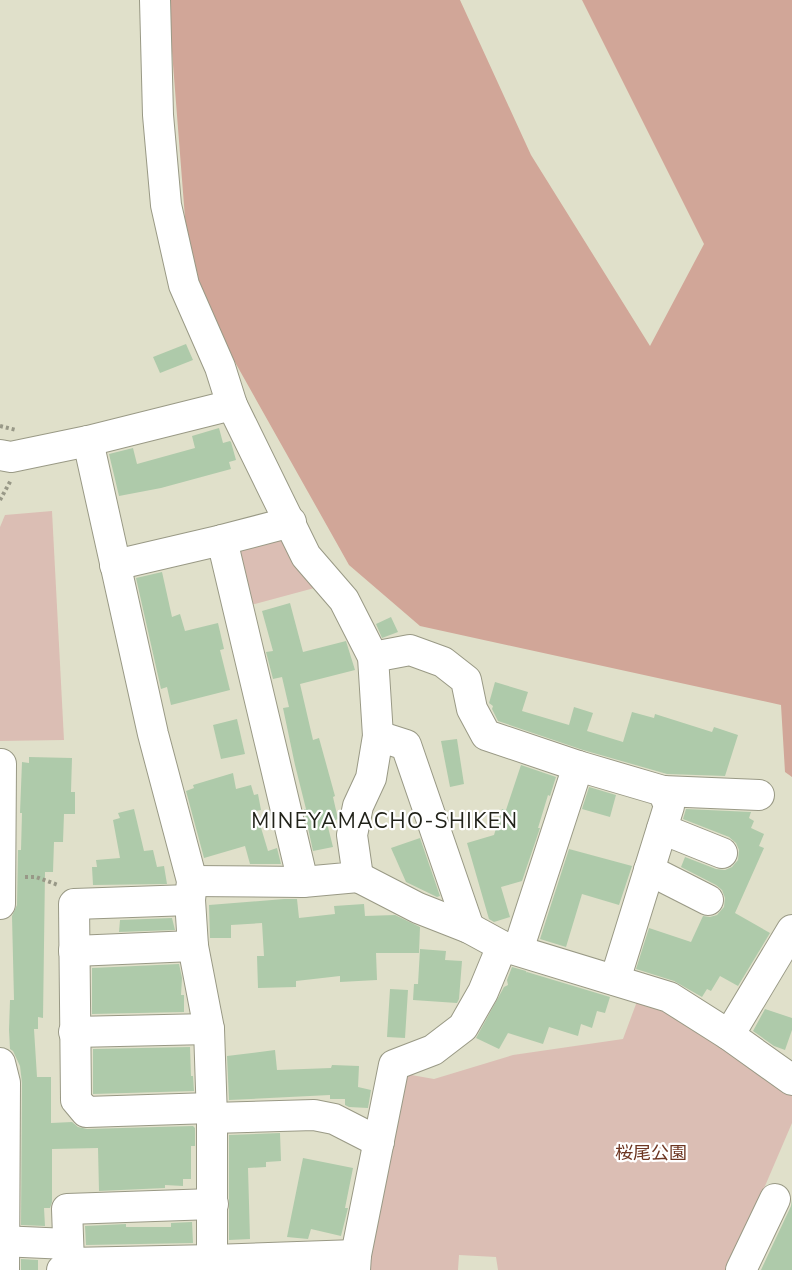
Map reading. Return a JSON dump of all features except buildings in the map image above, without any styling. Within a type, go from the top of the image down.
[{"type":"street","points":[[155,0],[158,115],[165,205],[184,285],[220,367],[232,405],[306,556],[344,600],[373,657],[378,736],[371,778],[358,806],[352,835],[358,877]]},
{"type":"street","points":[[0,455],[11,457],[88,441],[232,405]]},
{"type":"street","points":[[88,441],[153,734],[191,891],[193,946],[209,1029],[212,1113],[212,1265]]},
{"type":"street","points":[[115,565],[291,522]]},
{"type":"street","points":[[222,540],[303,882]]},
{"type":"street","points":[[373,657],[410,650],[443,662],[466,680],[472,709],[486,735],[578,766],[663,791],[759,795]]},
{"type":"street","points":[[378,736],[406,745],[469,928]]},
{"type":"street","points":[[0,904],[1,764]]},
{"type":"street","points":[[0,1063],[5,1083],[3,1251],[66,1259],[212,1265],[356,1262],[394,1065],[433,1050],[463,1027],[510,948],[578,766]]},
{"type":"street","points":[[615,980],[669,806],[663,791]]},
{"type":"street","points":[[662,829],[722,853]]},
{"type":"street","points":[[649,870],[708,900]]},
{"type":"street","points":[[379,1142],[334,1119],[314,1115],[86,1112],[76,1100],[74,904],[191,891],[358,877],[418,908],[469,928],[510,948],[669,997],[729,1035],[792,1080]]},
{"type":"street","points":[[729,1035],[792,930]]},
{"type":"street","points":[[75,951],[193,946]]},
{"type":"street","points":[[74,1032],[209,1029]]},
{"type":"street","points":[[741,1270],[775,1199]]},
{"type":"street","points":[[66,1259],[67,1209],[213,1204]]},
{"type":"path","points":[[0,876],[36,878],[62,887],[74,904]]},
{"type":"green space","points":[[52,511],[64,740],[0,741],[0,527],[5,515]]},
{"type":"green space","points":[[271,536],[292,542],[318,587],[247,606],[237,553],[241,545]]},
{"type":"green space","name":"桜尾公園","points":[[639,996],[792,1089],[792,1123],[729,1270],[498,1270],[496,1257],[459,1255],[458,1270],[363,1270],[400,1073],[434,1079],[513,1055],[623,1039]]},
{"type":"shaded area","points":[[168,0],[460,0],[531,155],[650,346],[704,244],[582,0],[792,0],[792,777],[785,772],[781,705],[420,626],[349,565],[190,282]]},
{"type":"district","name":"MINEYAMACHO-SHIKEN","points":[[385,821]]}]
